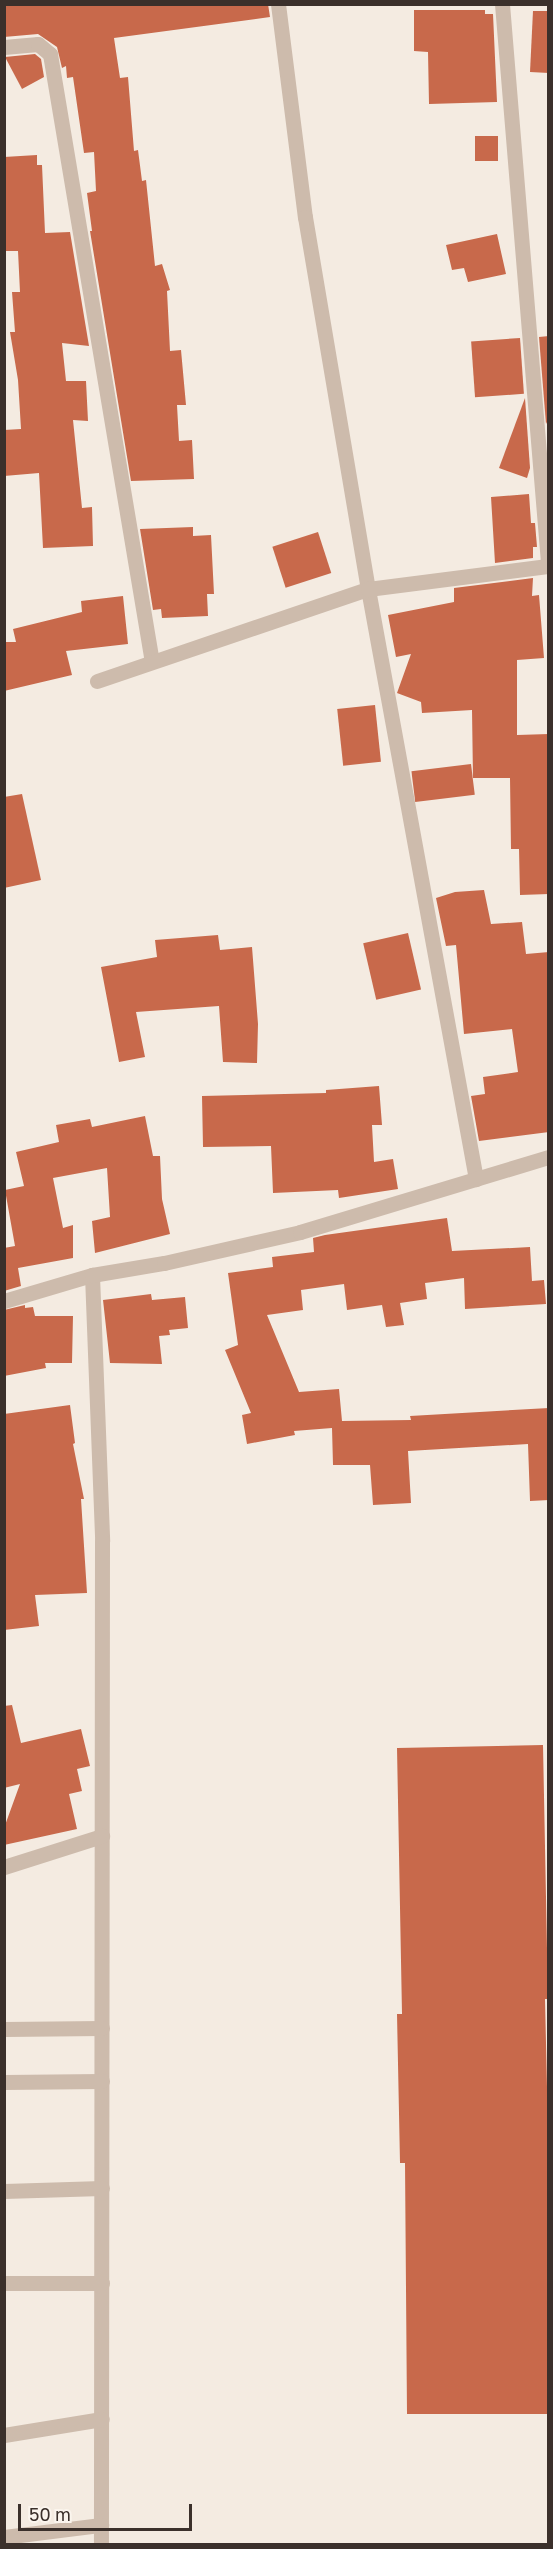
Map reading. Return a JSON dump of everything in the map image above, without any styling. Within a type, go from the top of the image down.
[{"type":"street","points":[[278,4],[305,217],[368,589],[476,1179]]},
{"type":"street","points":[[97,681],[368,589],[549,564],[501,4]]},
{"type":"street","points":[[4,47],[38,44],[50,54],[152,662]]},
{"type":"street","points":[[4,1301],[92,1275],[164,1263],[300,1232],[549,1157]]},
{"type":"street","points":[[92,1275],[102,1541],[101,2544]]},
{"type":"street","points":[[4,1867],[102,1836]]},
{"type":"street","points":[[4,2029],[102,2028]]},
{"type":"street","points":[[4,2082],[102,2081]]},
{"type":"street","points":[[4,2191],[102,2188]]},
{"type":"street","points":[[4,2283],[102,2283]]},
{"type":"street","points":[[4,2435],[102,2420]]},
{"type":"street","points":[[4,2536],[101,2525]]},
{"type":"building","points":[[4,4],[268,4],[270,17],[114,38],[120,78],[128,77],[134,151],[138,150],[142,181],[146,180],[155,266],[162,264],[170,290],[167,291],[170,351],[181,350],[186,405],[177,405],[179,441],[192,440],[194,479],[131,481],[90,231],[92,231],[87,193],[96,191],[94,152],[84,153],[73,77],[67,78],[66,66],[62,68],[57,47],[38,34],[4,37]]},
{"type":"building","points":[[414,10],[485,10],[485,14],[493,14],[497,102],[429,104],[428,52],[414,51]]},
{"type":"building","points":[[533,11],[549,11],[549,73],[530,72]]},
{"type":"building","points":[[35,54],[41,59],[44,77],[22,89],[5,57]]},
{"type":"building","points":[[475,136],[498,136],[498,161],[475,161]]},
{"type":"building","points":[[37,155],[37,165],[42,165],[45,233],[70,232],[89,346],[62,343],[66,381],[86,381],[88,421],[73,420],[82,508],[92,507],[93,546],[43,548],[39,473],[4,476],[4,430],[21,429],[18,380],[10,332],[15,332],[12,292],[20,292],[18,251],[4,251],[4,157]]},
{"type":"building","points":[[497,234],[506,274],[468,282],[464,268],[452,270],[446,245]]},
{"type":"building","points":[[549,336],[549,418],[546,424],[539,337]]},
{"type":"building","points":[[520,338],[524,394],[475,397],[471,341]]},
{"type":"building","points":[[525,398],[530,468],[527,478],[499,468]]},
{"type":"building","points":[[529,494],[531,523],[535,523],[537,547],[533,547],[533,558],[495,563],[491,497]]},
{"type":"building","points":[[193,527],[193,536],[211,535],[214,594],[207,594],[208,616],[162,618],[161,609],[153,610],[140,529]]},
{"type":"building","points":[[318,532],[331,573],[286,588],[272,547]]},
{"type":"building","points":[[533,578],[532,596],[539,595],[544,658],[517,660],[517,735],[549,734],[549,894],[520,895],[519,849],[511,849],[510,778],[473,778],[472,710],[422,713],[421,702],[397,693],[411,654],[396,657],[388,615],[454,602],[454,588]]},
{"type":"building","points":[[123,596],[128,644],[66,651],[72,675],[4,691],[4,642],[16,642],[13,629],[82,612],[81,601]]},
{"type":"building","points":[[375,705],[381,762],[343,766],[337,709]]},
{"type":"building","points":[[471,764],[475,795],[415,802],[411,771]]},
{"type":"building","points":[[22,794],[41,880],[4,888],[4,797]]},
{"type":"building","points":[[484,890],[491,924],[522,922],[526,954],[549,952],[549,1132],[479,1141],[471,1096],[485,1094],[483,1077],[518,1072],[512,1029],[464,1034],[456,945],[446,946],[436,898],[455,892]]},
{"type":"building","points":[[408,933],[421,990],[376,1000],[363,943]]},
{"type":"building","points":[[218,935],[220,950],[252,947],[258,1024],[257,1063],[223,1062],[219,1006],[136,1012],[145,1057],[119,1062],[101,967],[157,957],[155,940]]},
{"type":"building","points":[[379,1086],[382,1125],[372,1125],[374,1162],[393,1159],[398,1189],[339,1198],[338,1190],[273,1193],[271,1146],[203,1147],[202,1096],[326,1093],[326,1090]]},
{"type":"building","points":[[145,1116],[153,1156],[160,1156],[162,1199],[170,1234],[95,1253],[92,1221],[110,1217],[107,1168],[53,1178],[63,1228],[73,1225],[73,1258],[18,1268],[21,1286],[4,1291],[4,1248],[15,1246],[5,1190],[24,1186],[16,1152],[59,1142],[56,1125],[90,1119],[92,1127]]},
{"type":"building","points":[[447,1218],[452,1251],[530,1247],[532,1281],[544,1280],[546,1304],[465,1309],[464,1278],[425,1283],[427,1299],[400,1303],[404,1325],[386,1327],[382,1305],[347,1310],[344,1284],[301,1290],[303,1310],[267,1315],[299,1392],[339,1389],[342,1421],[411,1420],[410,1416],[549,1408],[549,1500],[530,1501],[528,1444],[408,1451],[411,1503],[373,1505],[370,1465],[333,1465],[332,1428],[294,1431],[295,1435],[247,1444],[242,1415],[251,1413],[225,1350],[238,1345],[228,1273],[273,1267],[272,1257],[314,1252],[313,1238]]},
{"type":"building","points":[[151,1294],[152,1300],[185,1297],[188,1328],[169,1330],[170,1335],[159,1336],[162,1364],[110,1363],[103,1300]]},
{"type":"building","points":[[25,1305],[25,1308],[33,1307],[35,1316],[73,1316],[72,1363],[45,1363],[46,1368],[4,1376],[4,1310]]},
{"type":"building","points":[[70,1405],[75,1443],[73,1444],[84,1499],[81,1499],[87,1593],[35,1595],[39,1626],[4,1630],[4,1414]]},
{"type":"building","points":[[12,1705],[21,1743],[81,1729],[90,1766],[77,1769],[82,1791],[69,1794],[77,1829],[4,1845],[4,1828],[20,1784],[4,1788],[4,1706]]},
{"type":"building","points":[[543,1745],[548,1999],[545,1999],[549,2174],[549,2414],[407,2414],[405,2163],[400,2163],[397,2014],[402,2014],[397,1748]]}]
